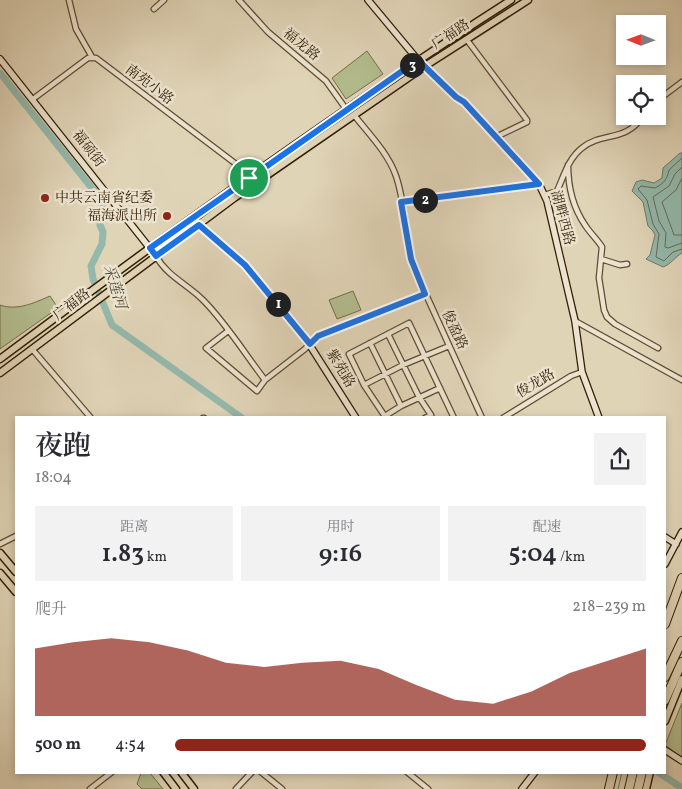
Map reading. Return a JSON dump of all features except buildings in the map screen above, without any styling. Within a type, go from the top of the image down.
[{"type":"highway","points":[[666,621],[682,578]]},
{"type":"highway","points":[[666,675],[682,641]]},
{"type":"highway","points":[[666,698],[682,662]]},
{"type":"highway","points":[[609,789],[613,774]]},
{"type":"highway","points":[[629,789],[633,774]]},
{"type":"highway","points":[[638,789],[642,774]]},
{"type":"main road","name":"广福路","points":[[0,359],[150,248],[346,109],[511,0]]},
{"type":"main road","name":"广福路","points":[[0,372],[156,256],[354,115],[425,66],[528,0]]},
{"type":"main road","points":[[0,553],[15,571]]},
{"type":"main road","points":[[0,573],[15,591]]},
{"type":"main road","points":[[666,719],[682,679]]},
{"type":"main road","points":[[165,774],[176,789]]},
{"type":"main road","points":[[183,774],[194,789]]},
{"type":"main road","points":[[646,789],[650,774]]},
{"type":"street","points":[[33,99],[85,60],[92,57],[76,29],[69,0]]},
{"type":"street","points":[[154,9],[164,0]]},
{"type":"street","name":"福龙路","points":[[239,0],[268,32],[326,81],[346,109]]},
{"type":"street","name":"湖畔西路","points":[[368,0],[418,60],[456,97],[464,102],[539,184],[544,195],[575,321],[582,372],[598,416]]},
{"type":"street","points":[[467,40],[527,120],[522,125],[496,137]]},
{"type":"street","name":"南苑小路","points":[[92,57],[236,164],[249,178]]},
{"type":"street","name":"福硕街","points":[[0,59],[156,256]]},
{"type":"street","points":[[666,94],[682,82]]},
{"type":"street","name":"俊盈路","points":[[354,115],[390,162],[396,176],[411,259],[481,416]]},
{"type":"street","points":[[544,195],[556,191],[574,155],[589,143],[598,139],[620,135],[636,125]]},
{"type":"street","points":[[568,165],[569,190],[572,200],[586,226],[602,247],[599,278],[604,310],[614,324],[658,348]]},
{"type":"street","points":[[401,202],[539,184]]},
{"type":"street","name":"紫苑路","points":[[199,225],[245,265],[310,344],[355,416]]},
{"type":"street","points":[[156,256],[164,269],[203,300],[265,380]]},
{"type":"street","points":[[601,259],[620,265],[626,264]]},
{"type":"street","points":[[228,331],[206,348],[257,391],[265,380],[318,336],[425,294]]},
{"type":"street","points":[[575,321],[682,380]]},
{"type":"street","points":[[384,416],[364,385],[349,354],[409,323],[453,416]]},
{"type":"street","points":[[388,334],[419,397],[432,416]]},
{"type":"street","points":[[370,343],[401,406]]},
{"type":"street","points":[[364,385],[403,365],[449,346]]},
{"type":"street","points":[[32,349],[89,416]]},
{"type":"street","name":"俊龙路","points":[[507,416],[571,376],[582,372]]},
{"type":"street","points":[[386,416],[401,406],[440,388]]},
{"type":"street","points":[[666,562],[682,532]]},
{"type":"street","points":[[0,544],[15,536]]},
{"type":"street","points":[[666,538],[676,544]]},
{"type":"street","points":[[666,751],[682,761]]},
{"type":"street","points":[[90,789],[109,774]]},
{"type":"street","points":[[236,789],[250,774]]},
{"type":"street","points":[[263,774],[282,789]]},
{"type":"street","points":[[410,774],[428,789]]},
{"type":"street","points":[[522,789],[533,774]]},
{"type":"green space","points":[[367,51],[383,74],[346,99],[332,78]]},
{"type":"green space","points":[[353,291],[361,310],[337,319],[329,300]]},
{"type":"green space","points":[[50,296],[58,308],[0,349],[0,305],[19,307],[32,304]]},
{"type":"green space","points":[[682,703],[682,758],[666,746]]},
{"type":"green space","points":[[141,774],[151,774],[163,789],[142,789],[137,784]]},
{"type":"water","points":[[682,153],[682,253],[663,267],[646,259],[650,255],[655,235],[648,226],[643,202],[632,191],[636,182],[642,180],[654,183],[662,178],[663,168]]},
{"type":"waterway","name":"采莲河","points":[[0,73],[99,197],[102,205],[100,225],[103,232],[102,244],[91,266],[93,279],[112,325],[239,416]]},
{"type":"waterway","points":[[605,789],[609,774]]},
{"type":"waterway","points":[[618,789],[622,774]]},
{"type":"waterway","name":"采莲河","points":[[661,774],[682,788]]},
{"type":"place","name":"中共云南省纪委","points":[[45,198]]},
{"type":"place","name":"福海派出所","points":[[167,216]]},
{"type":"route","points":[[418,60],[456,97],[464,102],[539,184],[401,202],[411,259],[425,294],[318,336],[310,344],[245,265],[199,225],[156,256],[150,248],[249,178],[418,60]]}]
